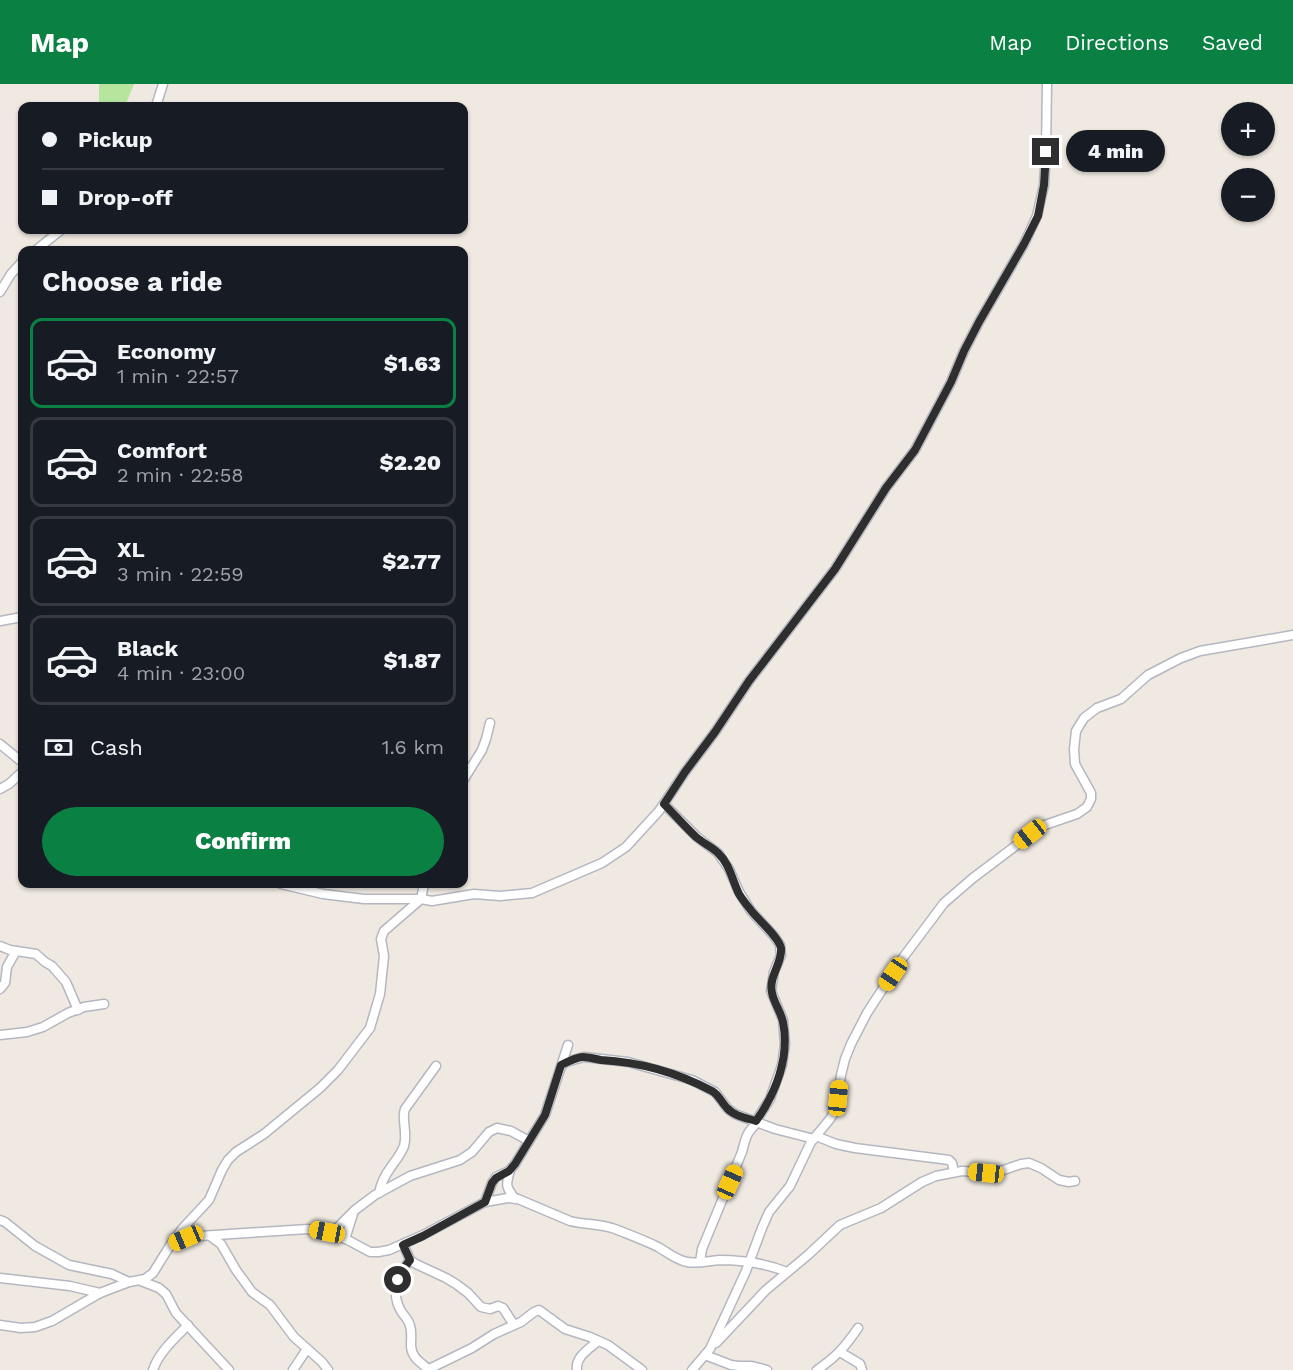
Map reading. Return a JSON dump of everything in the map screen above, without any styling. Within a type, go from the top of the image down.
[{"type":"street","points":[[157,102],[163,84]]},
{"type":"street","points":[[298,888],[364,899],[432,901],[474,894],[500,896],[532,893],[602,863],[626,847],[659,811],[749,681],[835,569],[886,488],[915,450],[951,382],[964,351],[1038,216],[1044,185],[1047,84]]},
{"type":"street","points":[[41,246],[56,234]]},
{"type":"street","points":[[0,292],[18,266]]},
{"type":"street","points":[[0,621],[18,618]]},
{"type":"street","points":[[707,1352],[749,1262],[769,1212],[790,1185],[815,1138],[836,1109],[845,1059],[859,1026],[902,959],[944,903],[973,878],[1042,826],[1077,814],[1087,807],[1091,793],[1076,764],[1074,749],[1076,732],[1084,718],[1103,705],[1121,699],[1148,675],[1181,658],[1200,651],[1293,635]]},
{"type":"street","points":[[468,773],[482,750],[490,723]]},
{"type":"street","points":[[0,744],[18,759]]},
{"type":"street","points":[[0,789],[18,776]]},
{"type":"street","points":[[664,804],[697,837],[718,853],[729,869],[739,892],[780,945],[780,955],[771,991],[783,1020],[785,1044],[782,1065],[770,1100],[757,1122],[748,1131],[742,1152],[702,1249],[700,1262]]},
{"type":"street","points":[[0,1325],[35,1327],[58,1318],[100,1293],[129,1282],[145,1279],[153,1273],[182,1229],[209,1200],[228,1160],[320,1088],[338,1070],[370,1028],[380,994],[384,956],[381,939],[384,931],[421,899],[423,888]]},
{"type":"street","points":[[0,946],[36,954],[52,966],[66,982],[78,1010]]},
{"type":"street","points":[[0,989],[5,983],[7,968],[16,951]]},
{"type":"street","points":[[0,1035],[27,1032],[78,1010],[104,1004]]},
{"type":"street","points":[[485,1202],[492,1183],[515,1164],[545,1115],[568,1045]]},
{"type":"street","points":[[561,1065],[584,1057],[628,1062],[692,1080],[715,1092],[728,1109],[735,1114],[775,1129],[855,1148],[949,1160],[954,1172]]},
{"type":"street","points":[[379,1192],[383,1179],[404,1146],[406,1134],[403,1113],[405,1108],[436,1066]]},
{"type":"street","points":[[331,1234],[354,1210],[379,1192],[410,1176],[460,1160],[472,1152],[489,1132],[497,1128],[510,1131],[529,1141]]},
{"type":"street","points":[[693,1370],[766,1290],[840,1225],[880,1208],[922,1182],[954,1172],[995,1173],[1029,1163],[1059,1180],[1075,1181]]},
{"type":"street","points":[[510,1170],[506,1182],[515,1199]]},
{"type":"street","points":[[171,1245],[186,1238],[296,1228],[331,1234],[370,1252],[389,1250],[423,1236],[485,1202],[515,1199],[570,1221],[612,1227],[645,1241],[683,1262],[721,1260],[760,1263],[787,1272]]},
{"type":"street","points":[[345,1239],[354,1210]]},
{"type":"street","points":[[0,1221],[5,1222],[35,1246],[69,1265],[112,1274],[129,1282]]},
{"type":"street","points":[[210,1236],[221,1244],[252,1292],[270,1305],[294,1336],[328,1370]]},
{"type":"street","points":[[403,1245],[410,1260],[456,1284],[481,1307],[490,1310],[498,1306],[503,1308],[514,1325]]},
{"type":"street","points":[[410,1260],[401,1272],[395,1287],[396,1302],[411,1327],[411,1351],[414,1357],[429,1369],[539,1310],[565,1329],[611,1348],[642,1370]]},
{"type":"street","points":[[0,1278],[70,1286],[100,1293]]},
{"type":"street","points":[[140,1280],[159,1288],[166,1294],[176,1313],[229,1370]]},
{"type":"street","points":[[153,1370],[169,1345],[188,1325]]},
{"type":"street","points":[[817,1370],[840,1352],[858,1328]]},
{"type":"street","points":[[577,1370],[575,1367],[577,1361],[598,1341]]},
{"type":"street","points":[[293,1370],[307,1349]]},
{"type":"street","points":[[707,1352],[731,1365],[752,1366],[767,1370]]},
{"type":"street","points":[[840,1352],[860,1364],[862,1370]]},
{"type":"green space","points":[[99,84],[134,84],[127,102],[99,102]]},
{"type":"route","points":[[398,1280],[410,1260],[403,1245],[485,1202],[492,1183],[515,1164],[545,1115],[561,1065],[566,1062],[584,1057],[628,1062],[692,1080],[715,1092],[728,1109],[735,1114],[756,1121],[770,1100],[782,1065],[785,1044],[783,1020],[771,991],[780,955],[780,945],[739,892],[725,861],[664,804],[749,681],[835,569],[886,488],[915,450],[979,322],[1038,216],[1044,185],[1046,152]]}]
